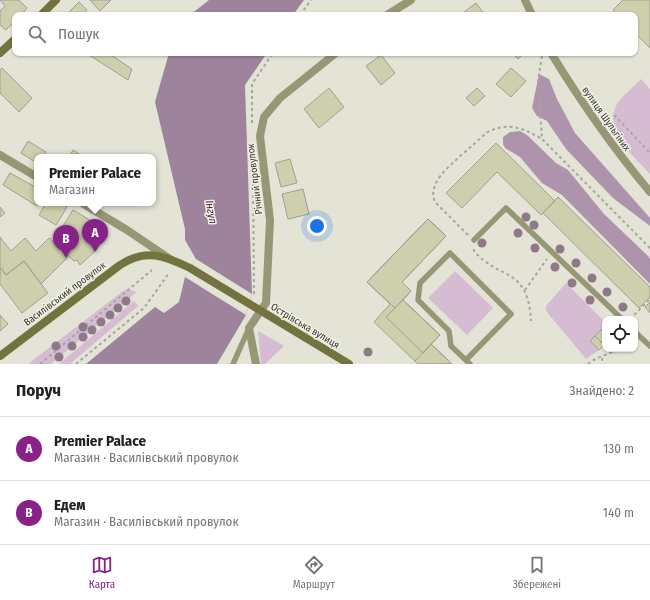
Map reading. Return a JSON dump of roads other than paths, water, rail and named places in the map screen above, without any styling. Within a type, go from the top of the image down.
[{"type":"main road","points":[[43,12],[56,0]]},
{"type":"main road","points":[[0,53],[12,42]]},
{"type":"main road","name":"Василівський провулок","points":[[0,356],[127,260],[146,255],[159,255],[190,268]]},
{"type":"main road","name":"Острівська вулиця","points":[[190,268],[349,364]]},
{"type":"street","points":[[392,12],[411,0]]},
{"type":"street","points":[[525,0],[531,12]]},
{"type":"street","name":"Річний провулок","points":[[249,328],[266,303],[270,220],[260,136],[264,117],[280,98],[332,56]]},
{"type":"street","name":"вулиця Шульгіних","points":[[553,56],[581,102],[623,160],[650,192]]},
{"type":"street","points":[[0,155],[34,175]]},
{"type":"street","points":[[87,206],[171,259]]},
{"type":"street","points":[[249,328],[256,364]]},
{"type":"lane","points":[[474,240],[506,208],[619,316]]},
{"type":"lane","points":[[450,253],[511,314],[468,362],[452,346],[449,331],[418,300],[420,283],[450,253]]},
{"type":"lane","points":[[233,364],[249,328]]},
{"type":"lane","points":[[638,335],[650,346]]},
{"type":"water","points":[[209,0],[304,0],[295,12],[194,12]]},
{"type":"water","name":"Інгул","points":[[168,56],[265,56],[245,85],[252,294],[246,315],[217,364],[86,364],[155,307],[164,313],[179,302],[185,277],[196,259],[185,240],[185,229],[155,102]]},
{"type":"place","name":"Premier Palace","points":[[95,252]]},
{"type":"place","name":"Едем","points":[[66,258]]}]
